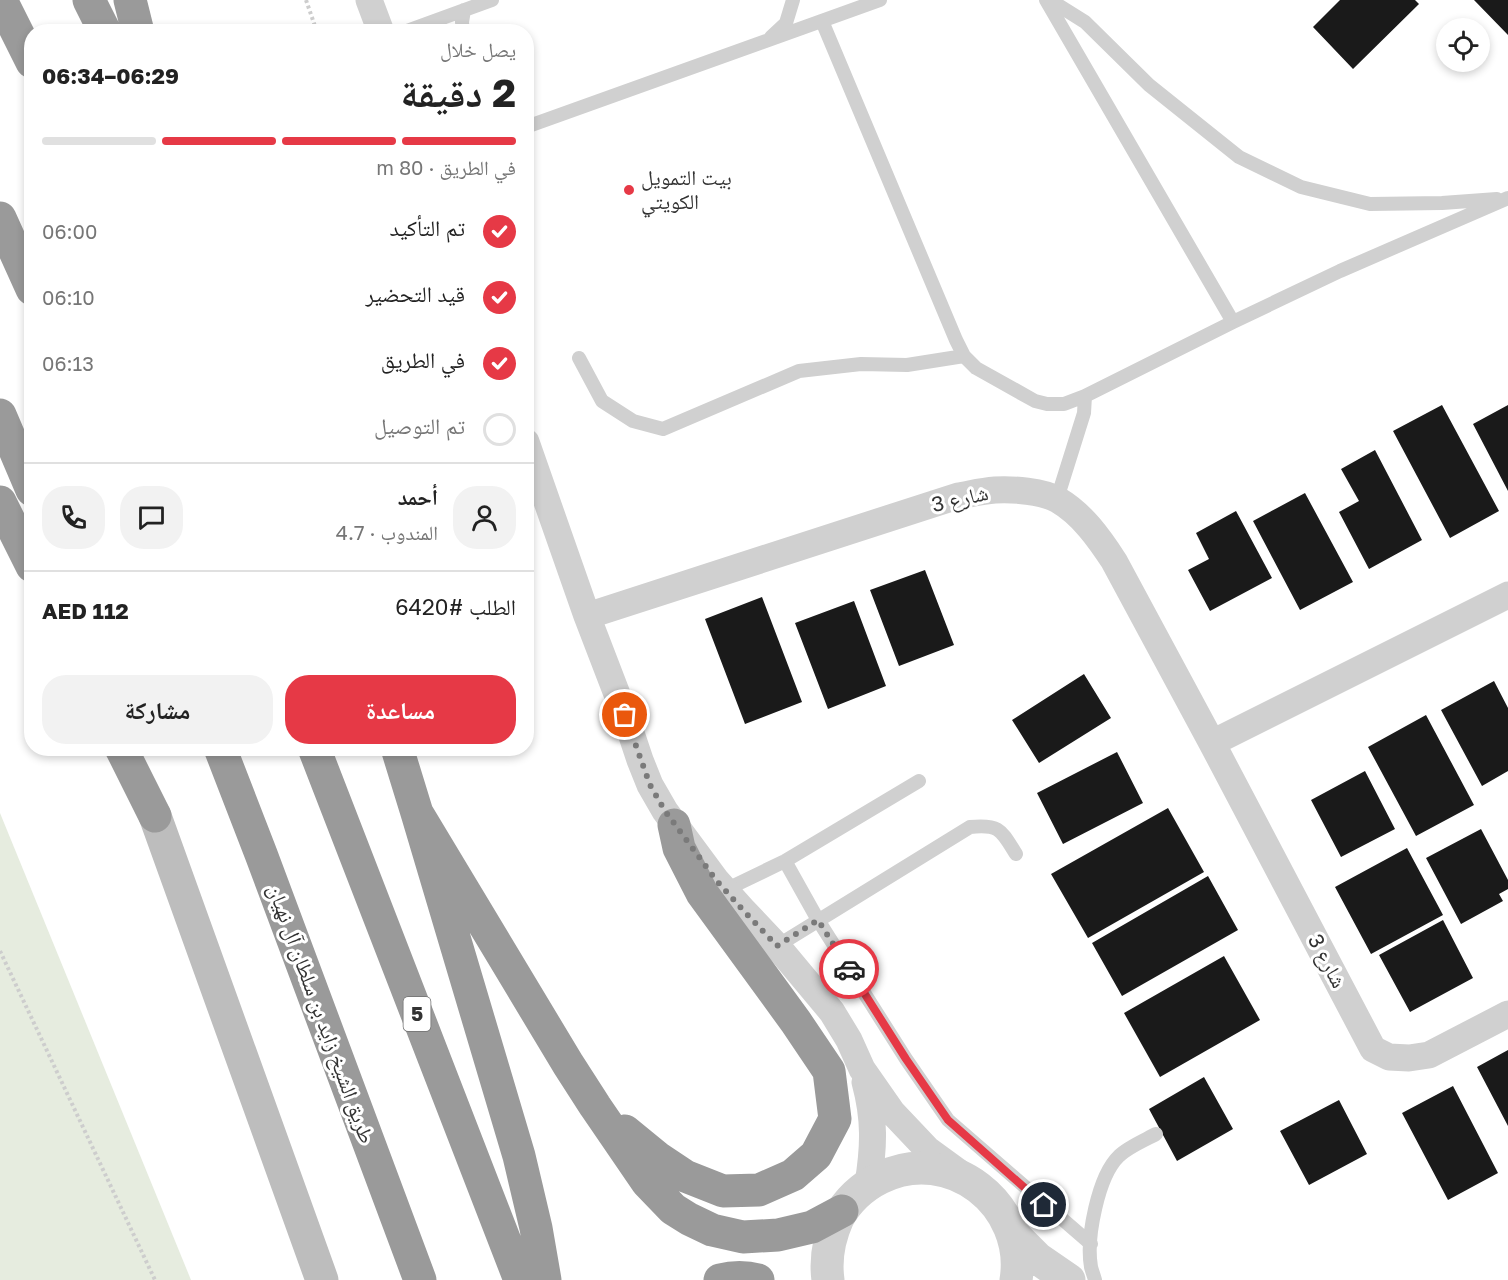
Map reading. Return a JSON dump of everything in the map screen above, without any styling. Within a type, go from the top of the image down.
[{"type":"highway","points":[[1,0],[24,46]]},
{"type":"highway","points":[[88,0],[101,24]]},
{"type":"highway","points":[[130,0],[136,24]]},
{"type":"highway","points":[[0,218],[24,271]]},
{"type":"highway","points":[[0,415],[24,471]]},
{"type":"highway","points":[[0,502],[24,550]]},
{"type":"highway","points":[[125,756],[155,816]]},
{"type":"highway","points":[[133,756],[155,816]]},
{"type":"highway","name":"طريق الشيخ زايد بن سلطان آل نهيان","points":[[223,756],[420,1280]]},
{"type":"highway","name":"5","points":[[317,756],[520,1280]]},
{"type":"highway","points":[[399,756],[519,1156],[536,1228],[545,1280]]},
{"type":"highway","points":[[417,813],[595,1106],[647,1182],[673,1209],[689,1220],[712,1230],[743,1237],[778,1235],[812,1227],[842,1211]]},
{"type":"highway","points":[[595,1106],[658,1158],[686,1176],[723,1191],[759,1190],[793,1174],[816,1155],[835,1119],[829,1071],[702,893],[680,848],[674,825]]},
{"type":"highway","points":[[720,1280],[726,1278],[758,1280]]},
{"type":"main road","points":[[155,816],[322,1280]]},
{"type":"street","points":[[369,0],[378,24]]},
{"type":"street","points":[[534,465],[650,785],[674,825],[725,890],[777,946],[832,1012],[849,1040],[862,1069],[873,1126],[873,1155],[868,1184]]},
{"type":"street","name":"شارع 3","points":[[587,616],[958,496],[1005,490],[1027,491],[1057,499],[1098,537],[1114,561],[1373,1049],[1389,1057],[1409,1058],[1429,1055],[1508,1014]]},
{"type":"street","points":[[1212,743],[1508,596]]},
{"type":"street","points":[[862,1069],[892,1112],[928,1150],[988,1194],[1003,1212],[1012,1233],[1017,1255],[1016,1280]]},
{"type":"street","points":[[828,1280],[828,1249],[833,1229],[842,1211],[868,1184],[887,1174],[908,1169],[929,1168],[950,1172],[970,1180]]},
{"type":"street","points":[[1012,1233],[1037,1258],[1069,1280]]},
{"type":"lane","points":[[426,24],[492,0]]},
{"type":"lane","points":[[767,41],[786,23],[793,0]]},
{"type":"lane","points":[[534,124],[880,0]]},
{"type":"lane","points":[[822,21],[964,356],[976,368],[1035,401],[1064,404],[1085,396],[1340,271],[1508,198],[1442,203],[1370,204],[1301,187],[1239,157],[1149,85],[1085,22],[1048,0]]},
{"type":"lane","points":[[1048,0],[1233,322]]},
{"type":"lane","points":[[462,24],[464,10]]},
{"type":"lane","points":[[579,358],[602,401],[633,421],[663,429],[799,371],[861,364],[907,365],[964,356]]},
{"type":"lane","points":[[1057,499],[1084,413],[1085,396]]},
{"type":"lane","points":[[725,890],[785,861],[919,781]]},
{"type":"lane","points":[[777,946],[970,827],[987,825],[1000,830],[1016,854]]},
{"type":"lane","points":[[785,861],[818,920],[906,1059],[948,1120],[1091,1244]]},
{"type":"lane","points":[[1095,1280],[1091,1265],[1092,1222],[1106,1173],[1120,1155],[1156,1134]]},
{"type":"path","points":[[306,0],[314,24]]},
{"type":"path","points":[[0,951],[155,1280]]},
{"type":"shaded area","points":[[0,813],[191,1280],[0,1280]]},
{"type":"building","points":[[1340,0],[1415,0],[1419,4],[1353,69],[1313,27]]},
{"type":"building","points":[[1474,0],[1508,0],[1508,35]]},
{"type":"building","points":[[1442,405],[1499,511],[1450,538],[1393,431]]},
{"type":"building","points":[[1508,405],[1508,491],[1473,424]]},
{"type":"building","points":[[1375,450],[1422,540],[1369,569],[1339,512],[1359,501],[1341,469]]},
{"type":"building","points":[[1305,493],[1353,582],[1300,610],[1253,521]]},
{"type":"building","points":[[1236,511],[1272,578],[1210,611],[1188,570],[1209,559],[1196,533]]},
{"type":"building","points":[[925,570],[954,645],[899,666],[870,590]]},
{"type":"building","points":[[762,597],[802,702],[745,724],[705,619]]},
{"type":"building","points":[[854,601],[886,686],[828,709],[795,623]]},
{"type":"building","points":[[1084,674],[1111,718],[1039,763],[1012,720]]},
{"type":"building","points":[[1494,681],[1508,708],[1508,771],[1482,786],[1441,710]]},
{"type":"building","points":[[1426,715],[1474,805],[1416,836],[1368,747]]},
{"type":"building","points":[[1117,752],[1143,803],[1063,844],[1037,793]]},
{"type":"building","points":[[1365,771],[1395,829],[1341,857],[1311,800]]},
{"type":"building","points":[[1168,808],[1204,872],[1088,938],[1051,874]]},
{"type":"building","points":[[1481,829],[1508,880],[1508,889],[1499,894],[1503,901],[1461,924],[1426,858]]},
{"type":"building","points":[[1407,848],[1443,915],[1371,954],[1335,887]]},
{"type":"building","points":[[1208,876],[1238,930],[1122,996],[1092,943]]},
{"type":"building","points":[[1443,920],[1473,978],[1410,1012],[1379,955]]},
{"type":"building","points":[[1224,956],[1260,1020],[1160,1077],[1124,1013]]},
{"type":"building","points":[[1508,1050],[1508,1126],[1477,1067]]},
{"type":"building","points":[[1204,1077],[1233,1129],[1177,1161],[1149,1109]]},
{"type":"building","points":[[1453,1086],[1498,1173],[1448,1200],[1402,1113]]},
{"type":"building","points":[[1339,1100],[1367,1154],[1309,1185],[1280,1131]]},
{"type":"way so far","points":[[625,715],[650,785],[674,825],[716,880],[777,946],[818,920],[849,969]]},
{"type":"place","name":"بيت التمويل الكويتي","points":[[629,190]]},
{"type":"route","points":[[849,969],[948,1120],[1044,1205]]}]
